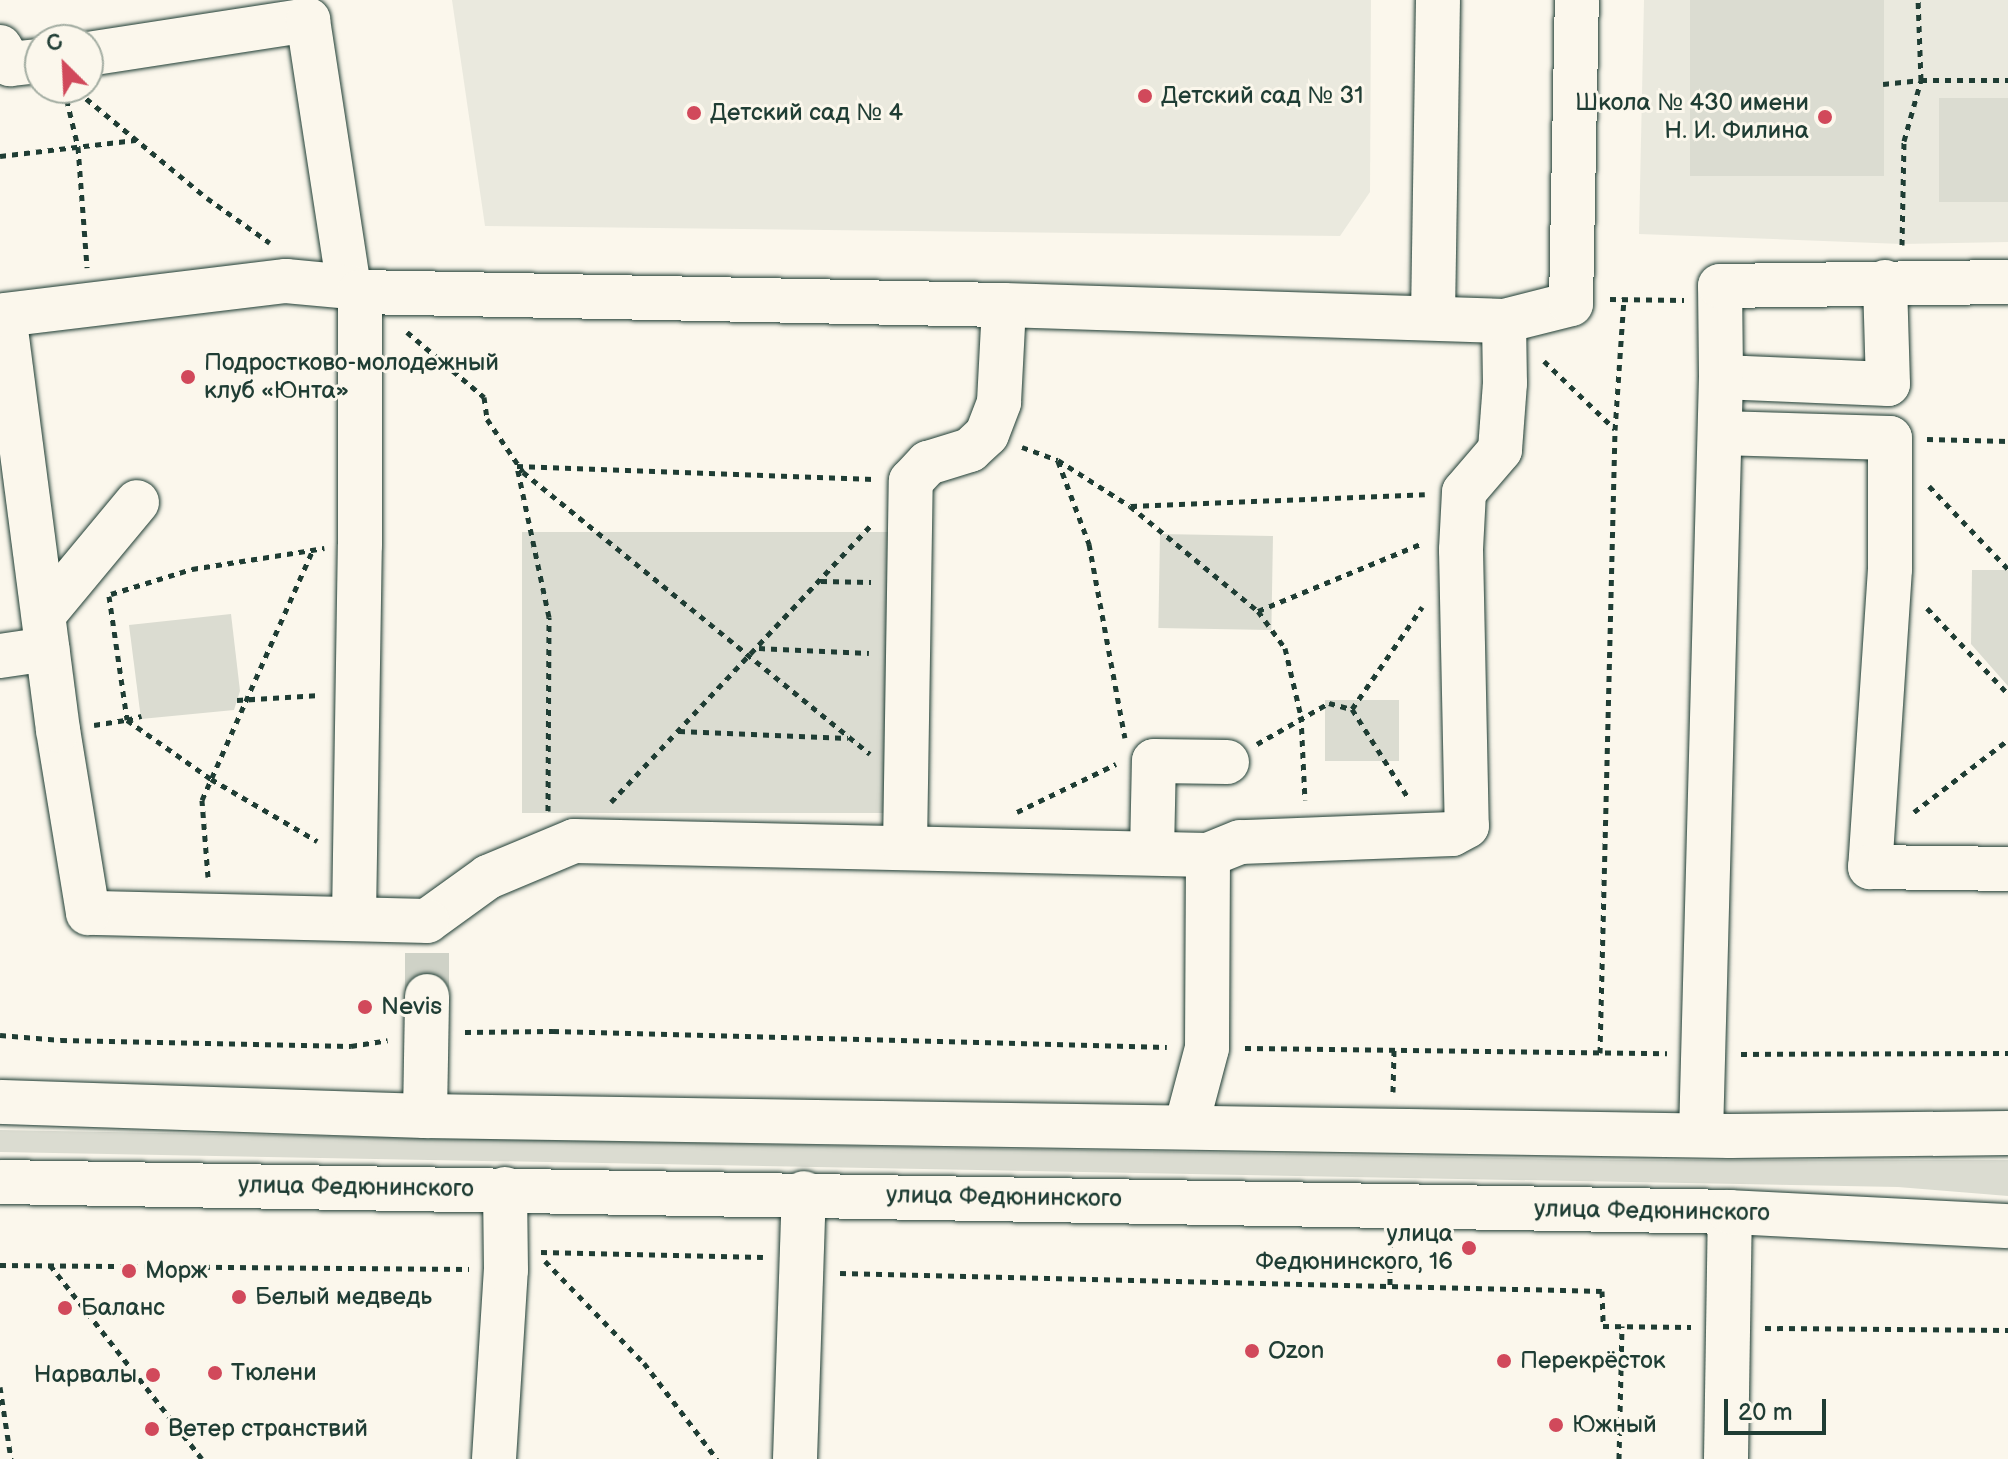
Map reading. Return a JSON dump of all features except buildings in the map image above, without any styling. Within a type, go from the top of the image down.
[{"type":"main road","points":[[1433,317],[1438,0]]},
{"type":"main road","points":[[1504,321],[1505,383],[1500,450],[1463,509],[1467,826],[1452,834],[1240,842],[1208,855],[905,847],[561,846],[488,877],[427,937],[354,918],[88,913],[58,730],[2,301],[90,305],[286,281],[354,290],[1004,305],[1504,321],[1571,304],[1577,0]]},
{"type":"main road","points":[[104,52],[308,20],[354,290],[357,693],[352,861],[354,918]]},
{"type":"main road","points":[[0,47],[10,64],[24,63]]},
{"type":"main road","points":[[1894,282],[1888,384],[1890,569],[1870,867],[2008,869]]},
{"type":"main road","points":[[1701,1135],[1720,433],[1720,286],[2008,282]]},
{"type":"main road","points":[[905,847],[911,481],[928,463],[970,450],[987,434],[999,402],[1004,305]]},
{"type":"main road","points":[[1721,377],[1888,384]]},
{"type":"main road","points":[[1720,433],[1890,438]]},
{"type":"main road","points":[[0,656],[46,631],[137,502]]},
{"type":"main road","points":[[1152,853],[1154,761],[1227,762]]},
{"type":"main road","points":[[1186,1127],[1207,1048],[1208,855]]},
{"type":"main road","points":[[425,1116],[427,1015]]},
{"type":"main road","points":[[0,1102],[425,1116],[1701,1135],[2008,1133]]},
{"type":"main road","name":"улица Федюнинского","points":[[0,1182],[804,1193],[1730,1212],[2008,1226]]},
{"type":"main road","points":[[494,1459],[506,1270],[505,1189]]},
{"type":"main road","points":[[795,1459],[804,1193]]},
{"type":"main road","points":[[1726,1459],[1730,1212]]},
{"type":"path","points":[[1894,282],[1904,141],[1921,80],[1918,0]]},
{"type":"path","points":[[1883,84],[1921,80],[2008,80]]},
{"type":"path","points":[[68,104],[78,147],[90,305]]},
{"type":"path","points":[[92,104],[279,249]]},
{"type":"path","points":[[0,156],[136,140]]},
{"type":"path","points":[[1600,1053],[1615,430],[1624,297],[1721,302]]},
{"type":"path","points":[[1504,321],[1615,430]]},
{"type":"path","points":[[405,330],[484,397],[487,419],[517,466],[905,782]]},
{"type":"path","points":[[987,434],[1058,460],[1130,506],[1258,611],[1285,648],[1301,716],[1307,841]]},
{"type":"path","points":[[1890,438],[2008,441]]},
{"type":"path","points":[[1058,460],[1089,544],[1126,742]]},
{"type":"path","points":[[517,466],[911,481]]},
{"type":"path","points":[[517,466],[549,617],[561,846]]},
{"type":"path","points":[[561,846],[679,731],[911,481]]},
{"type":"path","points":[[1926,483],[2008,569]]},
{"type":"path","points":[[1130,506],[1463,509]]},
{"type":"path","points":[[1258,611],[1463,509]]},
{"type":"path","points":[[97,598],[192,569],[313,550],[250,699],[202,800],[211,915]]},
{"type":"path","points":[[1890,569],[2008,694]]},
{"type":"path","points":[[820,581],[909,582]]},
{"type":"path","points":[[109,595],[127,720],[211,779],[352,861]]},
{"type":"path","points":[[1352,709],[1428,599]]},
{"type":"path","points":[[758,647],[906,656]]},
{"type":"path","points":[[237,700],[357,693]]},
{"type":"path","points":[[1227,762],[1301,716],[1329,703],[1352,709],[1435,836]]},
{"type":"path","points":[[58,730],[141,716]]},
{"type":"path","points":[[679,731],[849,738]]},
{"type":"path","points":[[1912,814],[2008,740]]},
{"type":"path","points":[[1014,813],[1129,757]]},
{"type":"path","points":[[0,1035],[61,1040],[351,1046],[427,1015],[553,1031],[1207,1048],[1705,1054],[2008,1053]]},
{"type":"path","points":[[717,1459],[644,1363],[536,1252],[802,1258],[818,1273],[1602,1291],[1603,1326],[2008,1330]]},
{"type":"path","points":[[0,1265],[506,1270]]},
{"type":"path","points":[[49,1265],[202,1459]]},
{"type":"path","points":[[1619,1459],[1622,1326]]},
{"type":"path","points":[[0,1387],[11,1459]]},
{"type":"shaded area","points":[[452,0],[1371,0],[1370,192],[1340,236],[485,226]]},
{"type":"shaded area","name":"Школа № 430 имени Н. И. Филина","points":[[1644,0],[2008,0],[2008,242],[1902,244],[1639,234]]},
{"type":"shaded area","points":[[1690,0],[1884,0],[1884,176],[1690,176]]},
{"type":"shaded area","points":[[1939,98],[2008,98],[2008,202],[1939,202]]},
{"type":"shaded area","points":[[522,532],[898,532],[898,813],[522,813]]},
{"type":"shaded area","points":[[1160,534],[1273,536],[1271,630],[1158,628]]},
{"type":"shaded area","points":[[1972,570],[2008,570],[2008,686],[1971,644]]},
{"type":"shaded area","points":[[231,614],[240,691],[234,710],[141,719],[129,625]]},
{"type":"shaded area","points":[[1325,700],[1399,700],[1399,761],[1325,761]]},
{"type":"shaded area","points":[[0,1130],[1617,1160],[2008,1160],[2008,1196],[1898,1187],[0,1152]]},
{"type":"tunnel","points":[[427,953],[427,996]]},
{"type":"place","name":"Детский сад № 31","points":[[1145,96]]},
{"type":"place","name":"Детский сад № 4","points":[[694,113]]},
{"type":"place","name":"Школа № 430 имени Н. И. Филина","points":[[1825,117]]},
{"type":"place","name":"Подростково-молодежный клуб «Юнта»","points":[[188,377]]},
{"type":"place","name":"Nevis","points":[[365,1007]]},
{"type":"place","name":"улица Федюнинского, 16","points":[[1469,1248]]},
{"type":"place","name":"Морж","points":[[129,1271]]},
{"type":"place","name":"Белый медведь","points":[[239,1297]]},
{"type":"place","name":"Баланс","points":[[65,1308]]},
{"type":"place","name":"Ozon","points":[[1252,1351]]},
{"type":"place","name":"Перекрёсток","points":[[1504,1361]]},
{"type":"place","name":"Тюлени","points":[[215,1373]]},
{"type":"place","name":"Нарвалы","points":[[153,1375]]},
{"type":"place","name":"Южный","points":[[1556,1425]]},
{"type":"place","name":"Ветер странствий","points":[[152,1429]]}]
